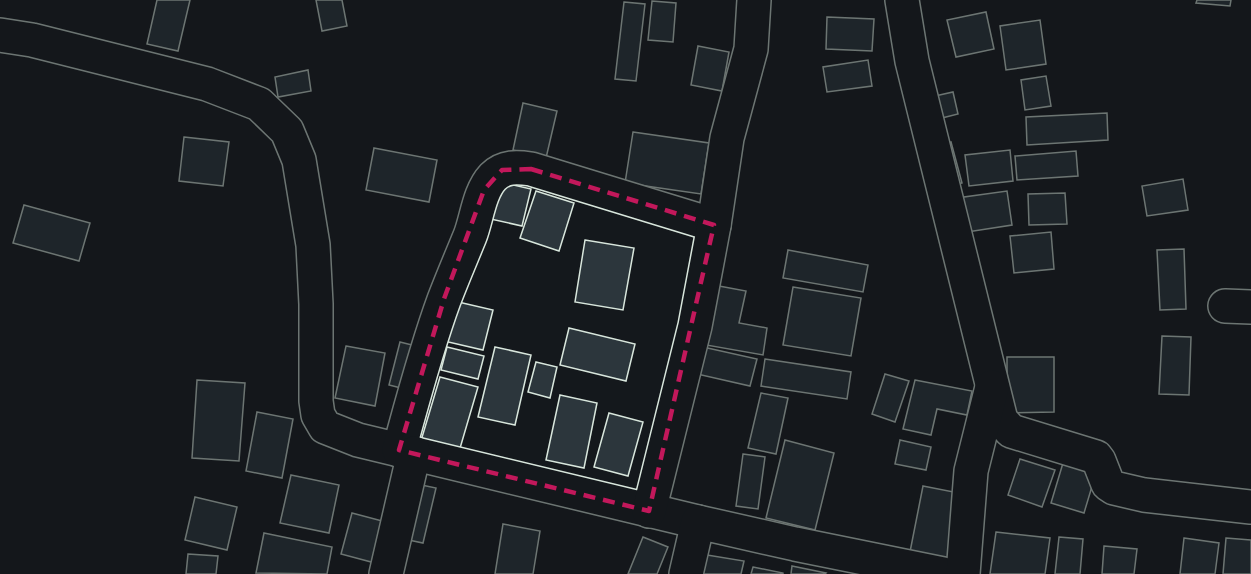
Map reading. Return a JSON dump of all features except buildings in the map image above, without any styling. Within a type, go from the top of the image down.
[{"type":"street","points":[[649,511],[695,326],[727,138],[751,48],[754,0]]},
{"type":"street","points":[[902,0],[912,61],[1001,420],[1011,431],[1096,457],[1108,484],[1114,488],[1144,495],[1251,507]]},
{"type":"street","points":[[0,36],[32,40],[207,84],[259,104],[287,131],[299,160],[313,245],[316,304],[316,402],[318,415],[325,427],[358,440],[649,511],[942,574]]},
{"type":"street","points":[[386,574],[421,368],[444,298],[471,233],[484,190],[492,178],[502,170],[514,167],[531,169],[714,225]]},
{"type":"street","points":[[963,574],[971,471],[992,385]]},
{"type":"street","points":[[686,574],[698,522]]},
{"type":"highlighted area","points":[[531,169],[714,225],[649,511],[399,450],[444,299],[484,190],[502,170]]}]
